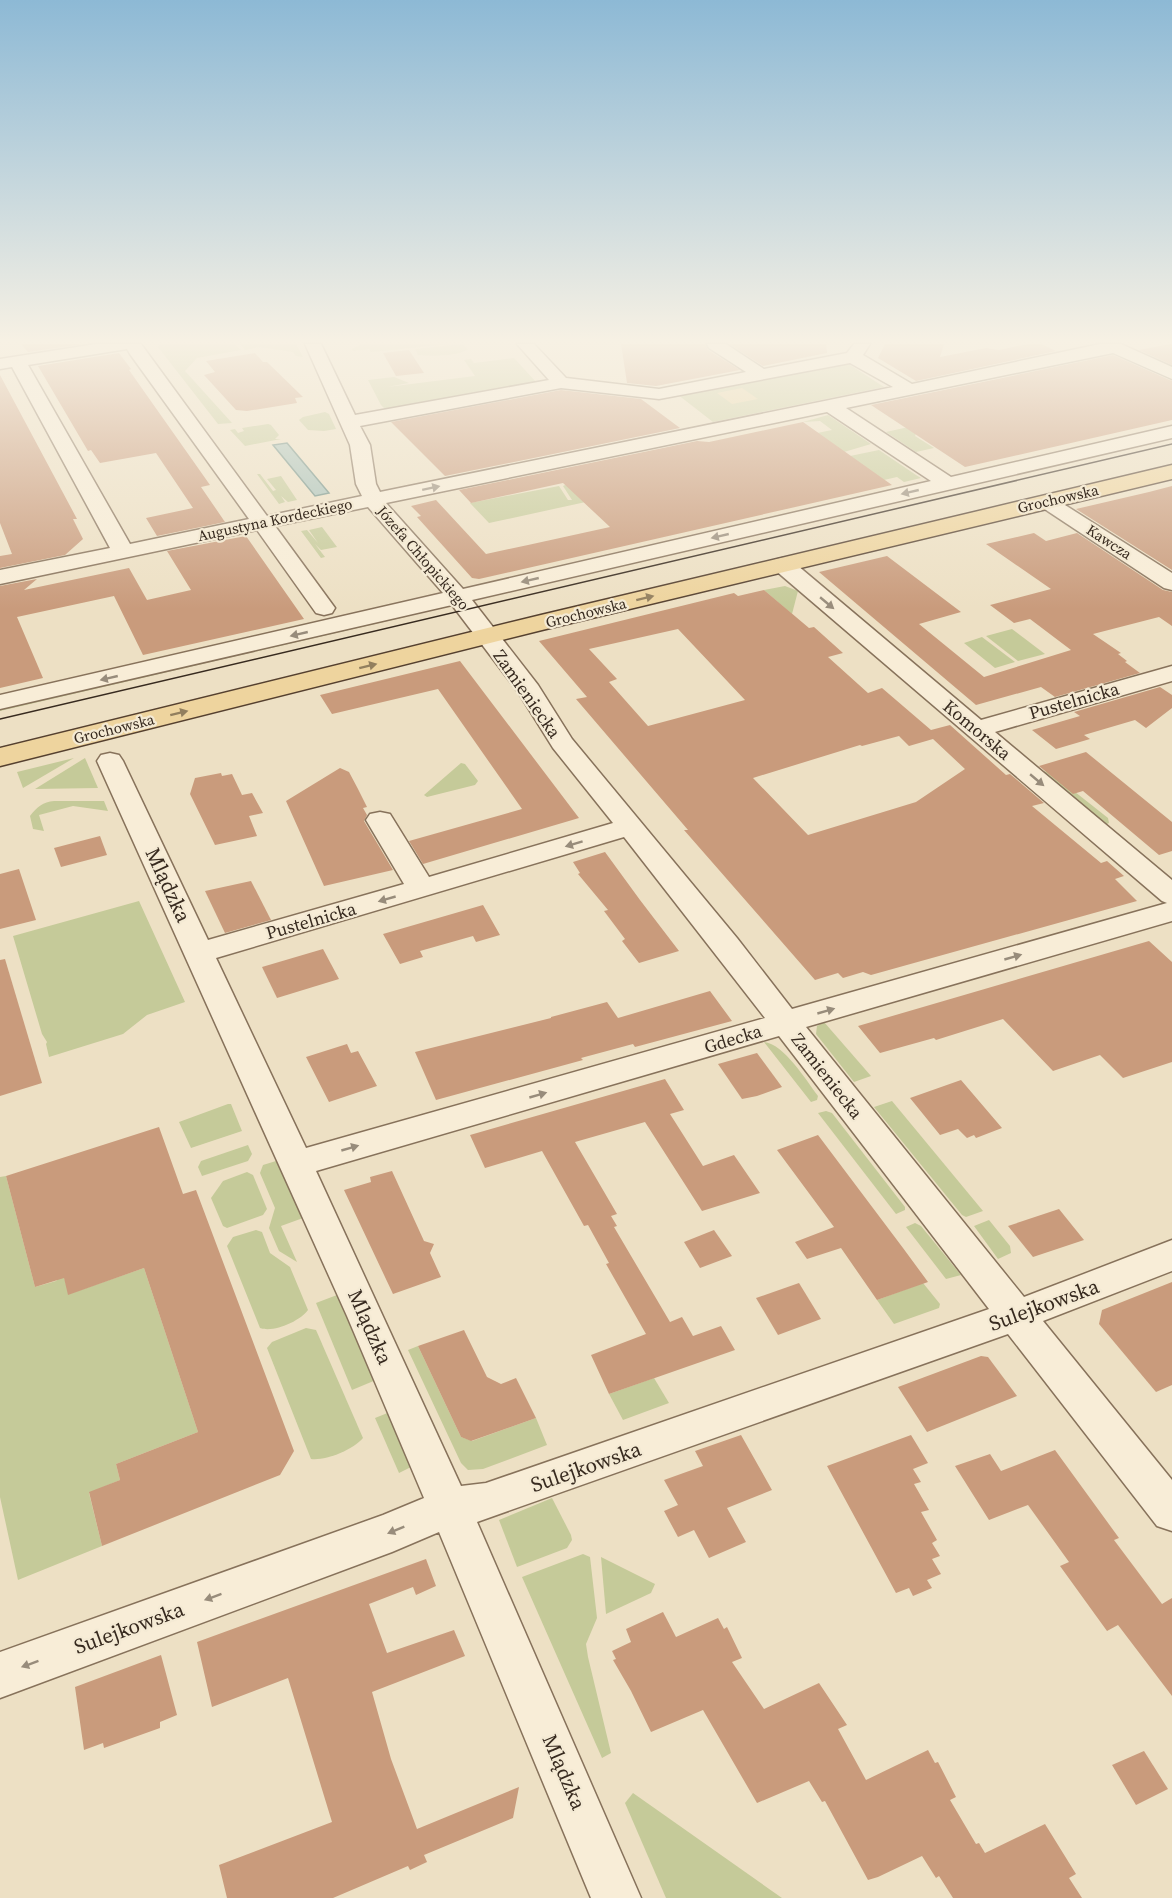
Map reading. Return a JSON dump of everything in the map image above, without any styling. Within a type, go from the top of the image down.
[{"type":"main road","name":"Grochowska","points":[[0,757],[481,629],[1172,456]]},
{"type":"main road","name":"Grochowska","points":[[0,734],[783,565],[1172,472]]},
{"type":"street","points":[[53,433],[107,519],[123,552]]},
{"type":"street","points":[[196,433],[324,608]]},
{"type":"street","name":"Józefa Chłopickiego","points":[[355,433],[360,445],[366,484],[373,500],[458,597],[481,629]]},
{"type":"street","name":"Augustyna Kordeckiego","points":[[0,577],[697,433]]},
{"type":"street","points":[[870,433],[947,483]]},
{"type":"street","points":[[0,702],[1169,433]]},
{"type":"street","name":"Kawcza","points":[[1047,502],[1172,583]]},
{"type":"street","name":"Komorska","points":[[783,565],[976,729],[1160,871],[1172,895]]},
{"type":"street","name":"Zamieniecka","points":[[481,629],[529,690],[562,743],[1172,1512]]},
{"type":"street","name":"Pustelnicka","points":[[976,729],[1172,673]]},
{"type":"street","name":"Mlądzka","points":[[110,761],[366,1316],[616,1898]]},
{"type":"street","points":[[381,820],[422,889]]},
{"type":"street","name":"Pustelnicka","points":[[199,953],[630,827]]},
{"type":"street","name":"Gdecka","points":[[294,1164],[749,1035],[785,1022],[1172,911]]},
{"type":"street","name":"Sulejkowska","points":[[0,1675],[392,1532],[450,1507],[486,1502],[1016,1316],[1172,1256]]},
{"type":"green space","points":[[232,433],[277,433],[279,435],[275,439],[281,439],[245,446]]},
{"type":"green space","points":[[819,433],[854,433],[871,444],[844,452],[758,445]]},
{"type":"green space","points":[[887,433],[916,433],[915,436],[934,448],[916,452]]},
{"type":"green space","points":[[879,450],[921,478],[904,482],[897,477],[884,480],[850,456]]},
{"type":"green space","points":[[257,474],[260,474],[273,491],[276,490],[267,479],[281,476],[297,500],[288,502],[281,496],[285,502],[279,504]]},
{"type":"green space","points":[[559,486],[568,500],[572,500],[563,486],[618,495],[489,523],[470,503]]},
{"type":"green space","points":[[322,527],[337,547],[321,550],[315,544],[325,557],[321,558],[301,531],[307,530],[318,543],[309,530]]},
{"type":"green space","points":[[785,586],[798,591],[792,614],[764,590]]},
{"type":"green space","points":[[402,614],[405,617],[0,711],[0,707]]},
{"type":"green space","points":[[1012,629],[1045,654],[1018,661],[986,636]]},
{"type":"green space","points":[[982,637],[1015,662],[995,668],[964,643]]},
{"type":"green space","points":[[74,758],[23,788],[17,772]]},
{"type":"green space","points":[[85,758],[98,788],[35,789]]},
{"type":"green space","points":[[461,763],[465,764],[478,781],[475,785],[427,797],[424,795]]},
{"type":"green space","points":[[1039,770],[1051,773],[1108,818],[1109,823],[1105,825]]},
{"type":"green space","points":[[54,801],[104,801],[108,811],[73,806],[39,815],[44,831],[33,829],[30,816],[40,806]]},
{"type":"green space","points":[[139,901],[185,1002],[147,1015],[123,1034],[49,1057],[47,1042],[42,1034],[13,936]]},
{"type":"green space","points":[[824,1022],[871,1076],[854,1082],[816,1034],[817,1026]]},
{"type":"green space","points":[[764,1042],[772,1044],[787,1056],[818,1096],[817,1100],[811,1102]]},
{"type":"green space","points":[[892,1101],[983,1211],[966,1217],[962,1215],[874,1107]]},
{"type":"green space","points":[[231,1104],[242,1131],[191,1148],[179,1122]]},
{"type":"green space","points":[[826,1111],[832,1113],[905,1207],[905,1210],[896,1214],[818,1113]]},
{"type":"green space","points":[[248,1145],[252,1154],[248,1161],[202,1176],[198,1167],[201,1161]]},
{"type":"green space","points":[[276,1161],[303,1218],[281,1226],[297,1262],[279,1251],[269,1228],[275,1208],[260,1173],[263,1165]]},
{"type":"green space","points":[[247,1172],[253,1175],[267,1209],[263,1215],[227,1228],[223,1226],[211,1198],[223,1181]]},
{"type":"green space","points":[[6,1176],[35,1287],[56,1281],[63,1274],[69,1294],[144,1268],[198,1432],[116,1464],[120,1480],[89,1493],[102,1546],[18,1580],[0,1497],[0,1177]]},
{"type":"green space","points":[[989,1220],[1010,1246],[1011,1253],[998,1259],[974,1226]]},
{"type":"green space","points":[[915,1223],[921,1226],[961,1275],[946,1279],[906,1227]]},
{"type":"green space","points":[[256,1230],[262,1232],[270,1253],[290,1267],[308,1310],[293,1322],[272,1329],[260,1328],[227,1246],[233,1237]]},
{"type":"green space","points":[[923,1283],[940,1304],[939,1308],[894,1324],[877,1300]]},
{"type":"green space","points":[[337,1295],[376,1380],[352,1390],[316,1303]]},
{"type":"green space","points":[[306,1328],[316,1330],[363,1438],[346,1450],[317,1459],[311,1459],[267,1348],[272,1342]]},
{"type":"green space","points":[[418,1346],[461,1437],[472,1441],[536,1418],[547,1445],[483,1469],[468,1470],[461,1463],[408,1350]]},
{"type":"green space","points":[[654,1378],[669,1403],[623,1420],[609,1394]]},
{"type":"green space","points":[[390,1412],[413,1466],[399,1473],[375,1418]]},
{"type":"green space","points":[[552,1498],[572,1540],[567,1548],[517,1567],[499,1520]]},
{"type":"green space","points":[[583,1554],[590,1557],[597,1618],[586,1644],[611,1753],[602,1758],[522,1577]]},
{"type":"green space","points":[[601,1557],[655,1584],[651,1593],[606,1614]]},
{"type":"green space","points":[[633,1793],[782,1898],[666,1898],[625,1803]]},
{"type":"water","points":[[287,443],[329,493],[315,496],[273,445]]},
{"type":"building","points":[[0,433],[31,433],[77,519],[73,519],[83,539],[65,555],[0,568],[0,556],[12,554],[0,523]]},
{"type":"building","points":[[77,433],[173,433],[210,485],[201,487],[225,522],[157,536],[146,518],[193,508],[156,453],[100,463],[91,450],[88,451]]},
{"type":"building","points":[[402,433],[658,433],[445,476]]},
{"type":"building","points":[[753,433],[818,433],[892,485],[479,579],[472,578],[417,517],[421,516],[411,506],[436,500],[486,554],[528,545],[610,527],[563,483],[471,503],[459,490],[697,441],[709,442]]},
{"type":"building","points":[[913,433],[1117,433],[965,467]]},
{"type":"building","points":[[1172,486],[1172,570],[1076,509],[1149,492]]},
{"type":"building","points":[[1034,533],[1046,541],[1077,533],[1163,590],[1172,592],[1172,626],[1159,617],[1093,634],[1121,653],[1118,654],[1127,661],[1125,662],[1140,673],[1055,697],[1041,687],[976,705],[819,572],[887,556],[961,612],[919,624],[984,677],[1071,650],[1030,619],[1014,623],[990,605],[1051,589],[986,544]]},
{"type":"building","points":[[246,536],[304,619],[143,655],[114,596],[17,617],[43,678],[0,688],[0,586],[37,579],[24,590],[129,568],[147,600],[191,590],[167,551]]},
{"type":"building","points":[[764,590],[809,628],[814,627],[843,653],[828,657],[868,693],[882,688],[931,730],[950,725],[1006,775],[1010,774],[1044,803],[1032,806],[1101,863],[1107,861],[1124,876],[1115,879],[1137,901],[871,975],[863,972],[843,978],[838,973],[815,980],[684,830],[688,830],[576,699],[587,697],[539,641],[734,593],[738,596]],"holes":[[[678,629],[745,700],[648,726],[609,682],[617,679],[589,649]],[[899,736],[909,746],[933,739],[965,769],[916,802],[808,835],[753,778],[860,745]]]},
{"type":"building","points":[[460,661],[579,818],[423,864],[409,841],[522,809],[438,689],[332,714],[320,695]]},
{"type":"building","points":[[1160,687],[1172,695],[1172,708],[1146,728],[1135,720],[1084,735],[1090,739],[1056,749],[1032,730],[1080,716],[1074,712]]},
{"type":"building","points":[[1086,752],[1172,822],[1172,851],[1159,855],[1083,791],[1073,794],[1039,766]]},
{"type":"building","points":[[340,768],[349,772],[358,789],[367,807],[363,808],[367,815],[364,821],[393,870],[324,886],[286,801]]},
{"type":"building","points":[[221,773],[222,776],[232,774],[242,795],[252,793],[263,813],[249,816],[257,836],[215,845],[190,794],[195,778]]},
{"type":"building","points":[[100,836],[107,855],[61,867],[54,848]]},
{"type":"building","points":[[605,852],[679,951],[639,963],[622,941],[625,939],[604,911],[608,910],[578,874],[580,873],[573,862]]},
{"type":"building","points":[[19,869],[36,920],[0,929],[0,874]]},
{"type":"building","points":[[251,881],[271,920],[225,933],[205,891]]},
{"type":"building","points":[[483,905],[500,935],[476,942],[473,936],[420,951],[423,957],[400,964],[383,934]]},
{"type":"building","points":[[1149,941],[1172,962],[1172,1062],[1123,1078],[1100,1055],[1053,1071],[1003,1019],[936,1040],[934,1038],[880,1053],[858,1026]]},
{"type":"building","points":[[323,949],[339,979],[277,998],[262,967]]},
{"type":"building","points":[[5,959],[42,1083],[0,1096],[0,960]]},
{"type":"building","points":[[710,991],[732,1021],[635,1047],[633,1044],[436,1100],[415,1052],[607,1002],[618,1018]]},
{"type":"building","points":[[347,1044],[351,1053],[358,1051],[377,1086],[329,1102],[306,1057]]},
{"type":"building","points":[[757,1053],[782,1087],[742,1099],[718,1064]]},
{"type":"building","points":[[665,1079],[684,1110],[670,1114],[703,1166],[734,1155],[760,1193],[702,1211],[645,1122],[575,1142],[617,1214],[611,1216],[617,1226],[614,1227],[670,1322],[682,1317],[693,1336],[721,1326],[735,1350],[609,1394],[591,1355],[646,1334],[606,1264],[609,1263],[588,1225],[584,1226],[542,1151],[485,1168],[470,1135]]},
{"type":"building","points":[[961,1080],[1002,1128],[976,1138],[974,1135],[967,1138],[958,1129],[940,1135],[910,1098]]},
{"type":"building","points":[[159,1127],[183,1194],[196,1190],[294,1451],[280,1475],[102,1546],[89,1492],[120,1480],[116,1464],[198,1432],[144,1268],[68,1295],[64,1278],[35,1287],[6,1176]]},
{"type":"building","points":[[818,1135],[928,1282],[877,1300],[841,1248],[807,1259],[795,1242],[834,1227],[777,1150]]},
{"type":"building","points":[[392,1171],[424,1241],[434,1244],[430,1253],[441,1277],[393,1294],[344,1190],[371,1182],[370,1177]]},
{"type":"building","points":[[1059,1209],[1084,1240],[1033,1257],[1008,1226]]},
{"type":"building","points":[[714,1230],[732,1256],[700,1268],[684,1242]]},
{"type":"building","points":[[1172,1282],[1172,1385],[1156,1392],[1099,1324],[1102,1310]]},
{"type":"building","points":[[799,1283],[821,1319],[778,1335],[756,1298]]},
{"type":"building","points":[[464,1330],[487,1377],[501,1384],[516,1378],[536,1418],[471,1441],[461,1437],[418,1346]]},
{"type":"building","points":[[981,1356],[988,1357],[1017,1396],[927,1432],[898,1387]]},
{"type":"building","points":[[741,1435],[772,1490],[727,1508],[746,1542],[709,1558],[694,1530],[678,1537],[664,1511],[678,1505],[664,1480],[703,1466],[695,1451]]},
{"type":"building","points":[[911,1435],[928,1463],[913,1469],[921,1482],[914,1484],[929,1510],[921,1512],[937,1540],[932,1543],[940,1556],[932,1559],[941,1574],[927,1580],[932,1588],[913,1596],[909,1588],[896,1593],[827,1466]]},
{"type":"building","points":[[1055,1450],[1119,1538],[1114,1540],[1162,1604],[1172,1598],[1172,1696],[1118,1625],[1107,1631],[1060,1566],[1069,1562],[1028,1505],[989,1520],[955,1466],[990,1454],[1001,1471]]},
{"type":"building","points":[[426,1559],[436,1586],[416,1595],[413,1587],[369,1604],[387,1653],[454,1630],[465,1656],[372,1692],[391,1759],[417,1829],[519,1787],[513,1818],[424,1855],[427,1862],[410,1870],[408,1866],[333,1898],[227,1898],[219,1865],[332,1822],[288,1678],[212,1707],[197,1642]]},
{"type":"building","points":[[663,1612],[676,1637],[718,1618],[724,1629],[727,1627],[742,1658],[732,1662],[764,1709],[819,1683],[847,1725],[838,1729],[866,1780],[928,1750],[935,1763],[938,1762],[956,1797],[950,1800],[976,1844],[979,1843],[985,1853],[1045,1824],[1076,1874],[1069,1878],[1082,1898],[953,1898],[939,1876],[936,1878],[922,1856],[868,1880],[825,1801],[822,1802],[809,1781],[757,1803],[703,1710],[651,1732],[613,1660],[616,1659],[612,1651],[631,1642],[626,1629]]},
{"type":"building","points":[[161,1655],[177,1715],[160,1722],[160,1728],[104,1748],[103,1743],[84,1750],[75,1687]]},
{"type":"building","points":[[1144,1751],[1168,1789],[1136,1805],[1112,1765]]},
{"type":"tram line","points":[[0,719],[1172,444]]}]
